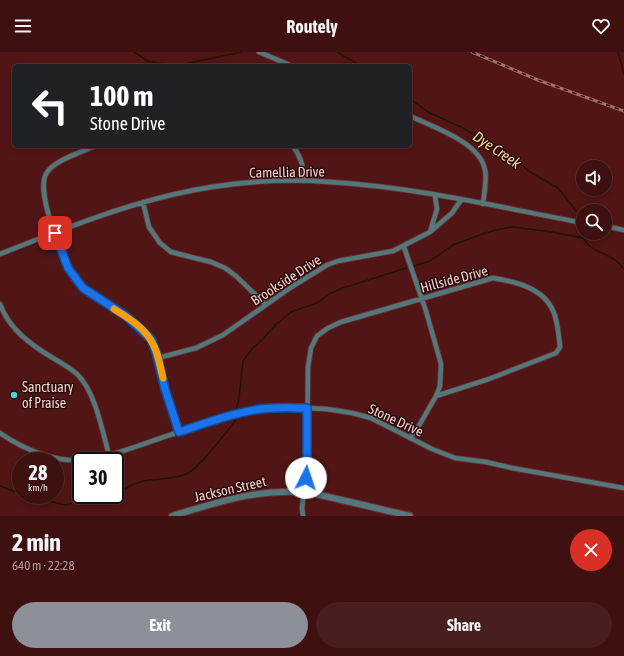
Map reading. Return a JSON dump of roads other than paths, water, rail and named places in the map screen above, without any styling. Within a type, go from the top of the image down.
[{"type":"street","points":[[259,52],[287,64]]},
{"type":"street","points":[[412,117],[447,133],[471,148],[482,160],[485,171],[483,204]]},
{"type":"street","points":[[91,148],[53,165],[46,174],[43,186],[46,207],[68,268],[76,281],[83,288],[126,316],[151,339],[158,358],[165,389],[179,432]]},
{"type":"street","points":[[294,148],[300,156],[303,165],[304,181]]},
{"type":"street","name":"Camellia Drive","points":[[0,254],[101,215],[143,202],[172,195],[239,184],[304,181],[368,185],[576,221]]},
{"type":"street","points":[[430,232],[437,209],[435,196]]},
{"type":"street","name":"Brookside Drive","points":[[158,358],[196,348],[223,335],[327,265],[338,261],[393,251],[404,247],[430,232],[452,213],[461,200]]},
{"type":"street","points":[[143,202],[149,227],[160,243],[171,252],[211,262],[225,268],[236,276],[266,305]]},
{"type":"street","points":[[612,227],[624,230]]},
{"type":"street","points":[[404,247],[426,311],[441,364],[440,386],[436,396],[410,438]]},
{"type":"street","name":"Hillside Drive","points":[[302,516],[307,465],[308,367],[312,348],[317,336],[328,328],[341,322],[493,278],[506,280],[538,292],[549,303],[555,316],[560,347],[556,353],[532,363],[436,396]]},
{"type":"street","points":[[0,304],[12,326],[26,340],[34,347],[78,375],[86,386],[93,401],[108,452]]},
{"type":"street","name":"Stone Drive","points":[[118,452],[242,412],[279,407],[327,408],[371,418],[432,449],[455,458],[486,462],[624,488]]},
{"type":"street","name":"Stone Drive","points":[[0,433],[14,443],[23,447],[51,457],[72,459]]},
{"type":"street","name":"Jackson Street","points":[[172,516],[229,499],[276,491],[304,492],[343,499],[410,516]]},
{"type":"waterway","name":"Dye Creek","points":[[134,52],[148,61],[164,64]]},
{"type":"waterway","name":"Dye Creek","points":[[184,64],[241,52]]},
{"type":"waterway","name":"Dye Creek","points":[[337,52],[358,64]]},
{"type":"waterway","points":[[618,52],[624,74]]},
{"type":"waterway","name":"Dye Creek","points":[[412,100],[428,112],[463,128],[519,163],[530,172],[558,188],[576,211]]},
{"type":"waterway","points":[[414,266],[430,261],[453,245],[500,229],[514,227],[576,237]]},
{"type":"waterway","name":"Dye Creek","points":[[584,240],[594,249],[615,260],[624,269]]},
{"type":"waterway","points":[[237,407],[243,361],[276,324],[291,312],[317,303],[331,293],[406,268]]},
{"type":"waterway","points":[[124,489],[140,482],[181,476],[191,471],[205,458],[236,420]]},
{"type":"waterway","points":[[0,486],[12,491]]},
{"type":"waterway","points":[[61,504],[65,505],[72,503]]},
{"type":"railway","points":[[472,52],[538,80],[624,111]]},
{"type":"place","name":"Sanctuary of Praise","points":[[14,395]]}]
